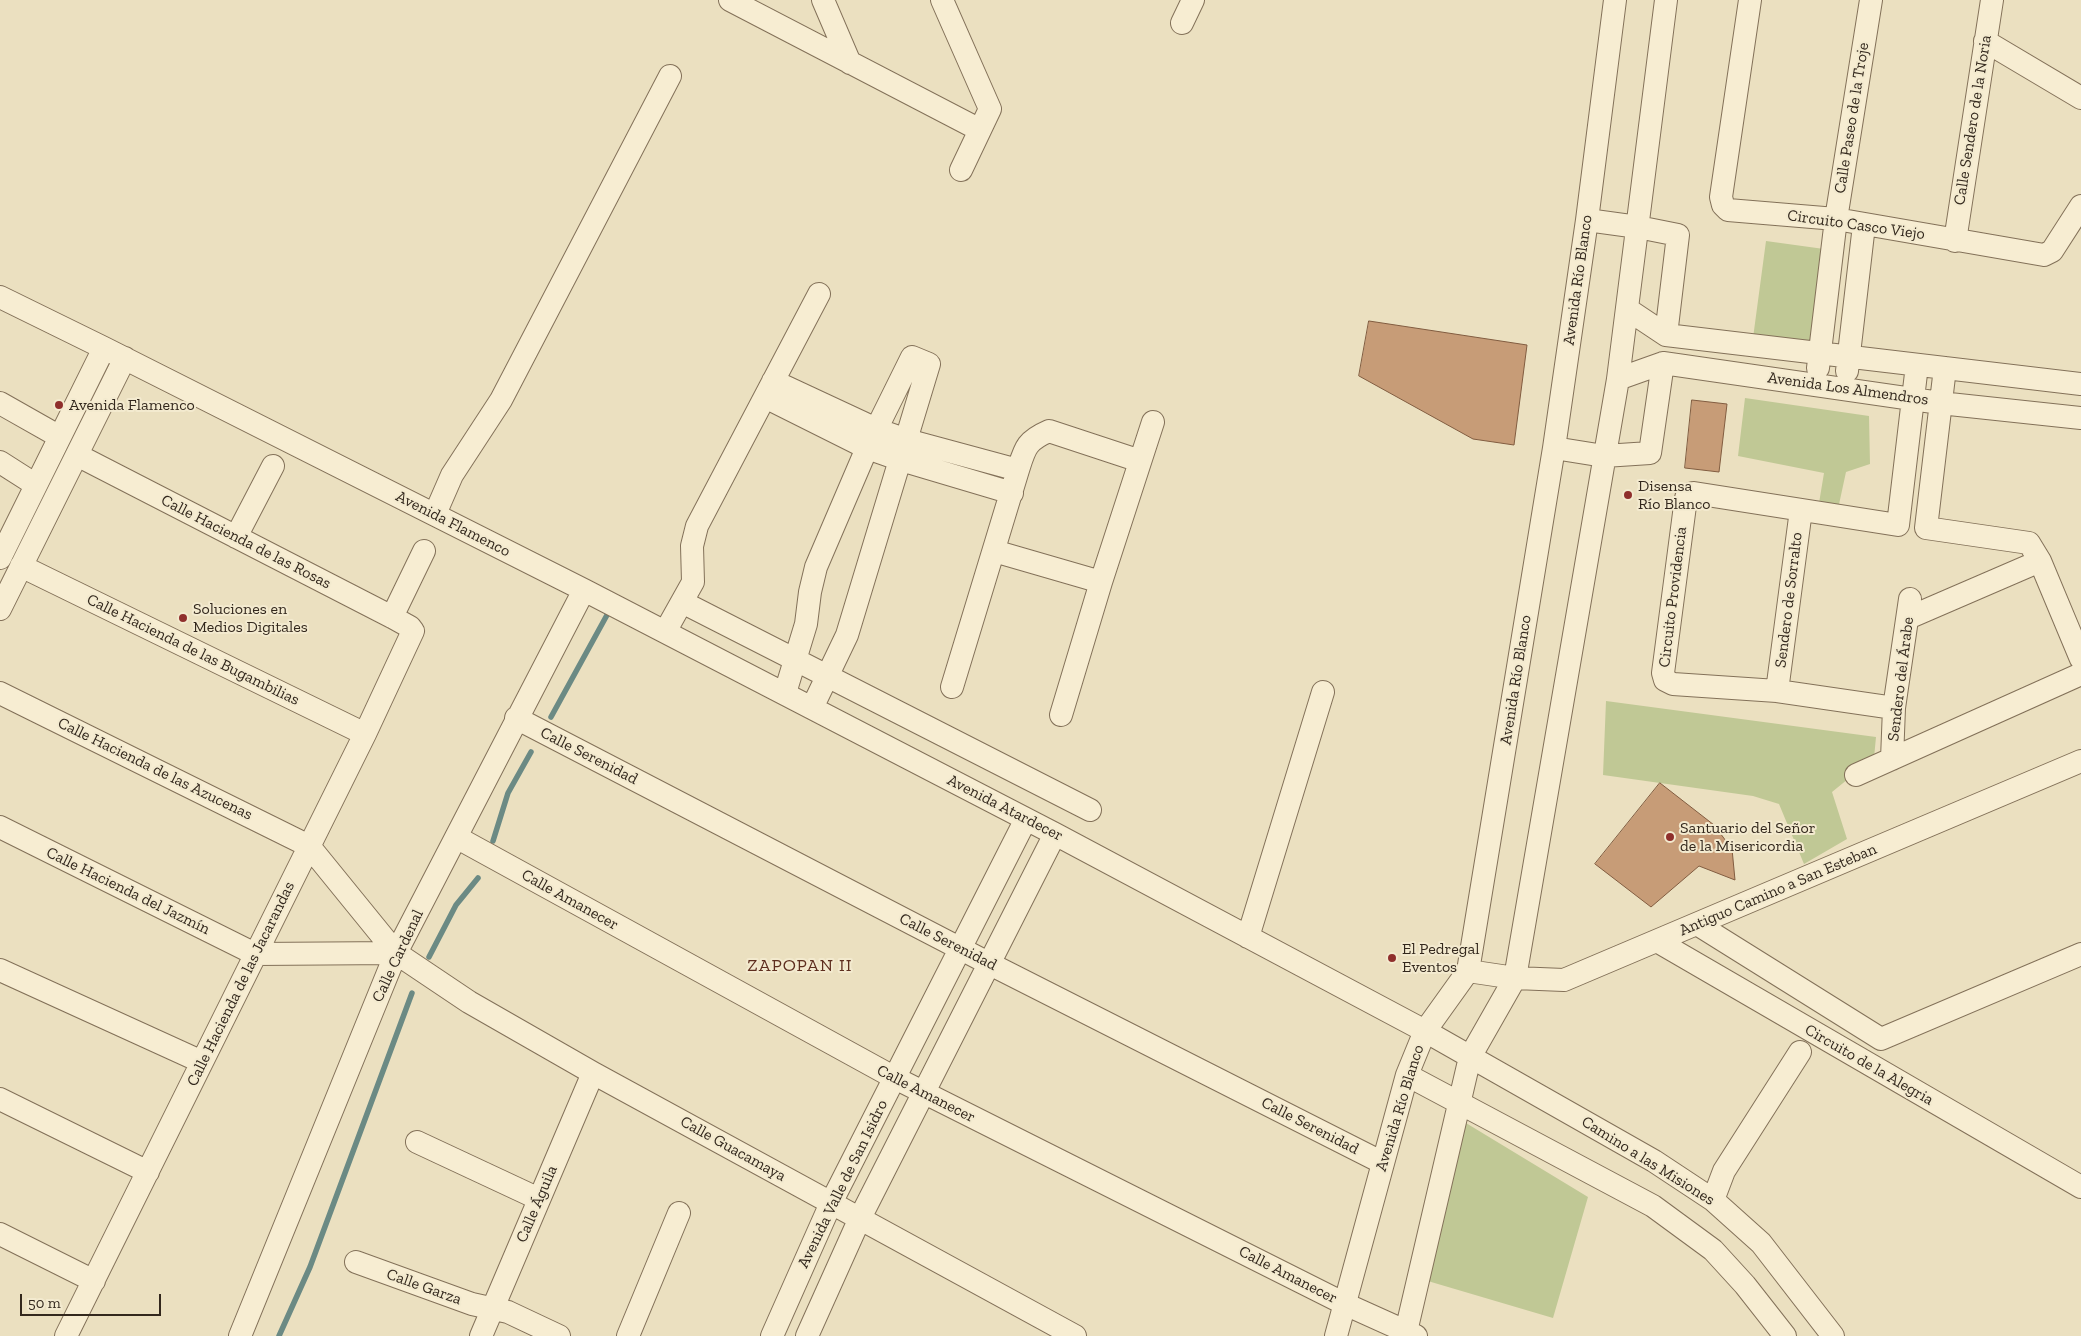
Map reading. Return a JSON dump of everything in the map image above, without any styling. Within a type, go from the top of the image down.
[{"type":"street","points":[[730,0],[980,130]]},
{"type":"street","points":[[823,0],[850,63]]},
{"type":"street","points":[[942,0],[990,109],[961,170]]},
{"type":"street","points":[[1182,23],[1193,0]]},
{"type":"street","name":"Avenida Río Blanco","points":[[1336,1336],[1407,1075],[1425,1031],[1468,971],[1554,448],[1587,220],[1615,0]]},
{"type":"street","points":[[1409,1335],[1458,1103],[1470,1057],[1515,978],[1618,379],[1666,0]]},
{"type":"street","name":"Circuito Casco Viejo","points":[[1750,0],[1721,197],[1722,205],[1728,210],[1836,219],[2044,255],[2052,251],[2081,206]]},
{"type":"street","name":"Calle Paseo de la Troje","points":[[1817,385],[1836,219],[1870,0]]},
{"type":"street","name":"Calle Sendero de la Noria","points":[[1955,241],[1992,0]]},
{"type":"street","points":[[1985,41],[2081,98]]},
{"type":"street","points":[[434,514],[452,475],[500,400],[670,76]]},
{"type":"street","points":[[1587,220],[1638,227],[1678,236],[1666,335]]},
{"type":"street","points":[[1845,389],[1864,225]]},
{"type":"street","points":[[665,632],[693,582],[692,546],[697,526],[819,294]]},
{"type":"street","name":"Avenida Flamenco","points":[[0,297],[125,358],[584,590]]},
{"type":"street","name":"Avenida Los Almendros","points":[[1627,309],[1666,335],[2072,383]]},
{"type":"street","points":[[0,558],[104,348]]},
{"type":"street","points":[[785,693],[806,624],[816,566],[871,439],[912,357],[930,364],[847,635],[812,708]]},
{"type":"street","points":[[3,597],[21,566],[125,358]]},
{"type":"street","points":[[1554,448],[1604,456],[1650,453],[1663,363]]},
{"type":"street","name":"Avenida Los Almendros","points":[[1618,379],[1663,363],[1940,403],[2081,418]]},
{"type":"street","points":[[1913,398],[1917,365]]},
{"type":"street","points":[[1945,368],[1926,528],[2029,543],[2040,561],[2081,659]]},
{"type":"street","points":[[2058,416],[2072,383]]},
{"type":"street","points":[[769,389],[871,439],[904,450],[1012,493]]},
{"type":"street","name":"Circuito Providencia","points":[[1894,708],[1777,691],[1673,684],[1665,680],[1663,673],[1686,498],[1690,494],[1898,525],[1913,398]]},
{"type":"street","points":[[0,404],[60,437]]},
{"type":"street","points":[[1061,715],[1100,582],[1152,422]]},
{"type":"street","points":[[952,687],[1018,470],[1025,449],[1034,437],[1049,431],[1140,462]]},
{"type":"street","points":[[904,450],[1018,470]]},
{"type":"street","name":"Calle Hacienda de las Rosas","points":[[76,455],[392,617],[410,627],[413,631]]},
{"type":"street","points":[[0,462],[36,485]]},
{"type":"street","points":[[236,537],[273,466]]},
{"type":"street","name":"Sendero de Sorralto","points":[[1777,691],[1801,510]]},
{"type":"street","points":[[994,550],[1100,582]]},
{"type":"street","points":[[392,617],[424,552]]},
{"type":"street","name":"Sendero del Árabe","points":[[1892,759],[1894,708],[1909,608],[2040,561]]},
{"type":"street","name":"Calle Hacienda de las Bugambilias","points":[[21,566],[364,734]]},
{"type":"street","name":"Avenida Atardecer","points":[[584,590],[1055,834],[1425,1031]]},
{"type":"street","name":"Calle Cardenal","points":[[240,1336],[396,953],[516,718],[584,590]]},
{"type":"street","points":[[682,602],[1090,810]]},
{"type":"street","name":"Calle Hacienda de las Jacarandas","points":[[66,1336],[256,954],[413,631]]},
{"type":"street","points":[[1856,775],[2081,674]]},
{"type":"street","points":[[1248,937],[1323,692]]},
{"type":"street","name":"Calle Hacienda de las Azucenas","points":[[0,693],[309,846]]},
{"type":"street","name":"Calle Serenidad","points":[[516,718],[990,964],[1383,1163]]},
{"type":"street","name":"Antiguo Camino a San Esteban","points":[[1468,971],[1515,978],[1564,980],[2081,761]]},
{"type":"street","name":"Avenida Valle de San Isidro","points":[[772,1336],[831,1203],[1026,819]]},
{"type":"street","name":"Calle Hacienda del Jazmín","points":[[0,827],[256,954]]},
{"type":"street","name":"Avenida Valle de San Isidro","points":[[807,1336],[860,1218],[1055,834]]},
{"type":"street","name":"Calle Amanecer","points":[[456,837],[895,1078],[1409,1335]]},
{"type":"street","name":"Calle Guacamaya","points":[[309,846],[396,953],[469,1002],[593,1073],[1075,1336]]},
{"type":"street","name":"Circuito de la Alegria","points":[[1697,924],[1881,1039],[2081,954]]},
{"type":"street","name":"Circuito de la Alegria","points":[[1657,941],[1866,1064],[2081,1187]]},
{"type":"street","points":[[256,954],[396,953]]},
{"type":"street","points":[[0,970],[202,1062]]},
{"type":"street","name":"Camino a las Misiones","points":[[1425,1031],[1654,1161],[1713,1200],[1766,1249],[1833,1336]]},
{"type":"street","points":[[1866,1064],[1881,1039]]},
{"type":"street","points":[[1713,1200],[1724,1171],[1800,1052]]},
{"type":"street","name":"Calle Águila","points":[[481,1336],[593,1073]]},
{"type":"street","points":[[1407,1075],[1653,1206],[1713,1250],[1745,1285],[1785,1336]]},
{"type":"street","points":[[0,1099],[148,1172]]},
{"type":"street","points":[[417,1142],[539,1198]]},
{"type":"street","points":[[628,1336],[679,1213]]},
{"type":"street","points":[[0,1234],[94,1280]]},
{"type":"street","name":"Calle Garza","points":[[356,1262],[472,1304],[508,1312],[559,1336]]},
{"type":"green space","points":[[1766,241],[1824,249],[1817,348],[1753,338]]},
{"type":"green space","points":[[1745,398],[1869,416],[1870,464],[1846,472],[1838,509],[1819,503],[1824,473],[1738,456]]},
{"type":"green space","points":[[1606,701],[1876,737],[1874,758],[1832,792],[1847,839],[1804,864],[1779,804],[1753,796],[1603,775]]},
{"type":"green space","points":[[1461,1120],[1588,1197],[1553,1318],[1421,1279]]},
{"type":"building","points":[[1369,321],[1527,345],[1514,445],[1473,439],[1359,376]]},
{"type":"building","points":[[1692,400],[1727,404],[1719,472],[1685,468]]},
{"type":"building","name":"Santuario del Señor de la Misericordia","points":[[1660,783],[1714,825],[1732,849],[1735,880],[1699,866],[1651,907],[1595,864]]},
{"type":"waterway","points":[[551,717],[607,615]]},
{"type":"waterway","points":[[493,841],[508,793],[531,752]]},
{"type":"waterway","points":[[429,957],[456,905],[478,878]]},
{"type":"waterway","points":[[279,1336],[310,1267],[412,993]]},
{"type":"place","name":"Avenida Flamenco","points":[[59,405]]},
{"type":"place","name":"Disensa Río Blanco","points":[[1628,495]]},
{"type":"place","name":"Soluciones en Medios Digitales","points":[[183,618]]},
{"type":"place","name":"Santuario del Señor de la Misericordia","points":[[1670,837]]},
{"type":"place","name":"El Pedregal Eventos","points":[[1392,958]]},
{"type":"district","name":"ZAPOPAN II","points":[[800,966]]}]
